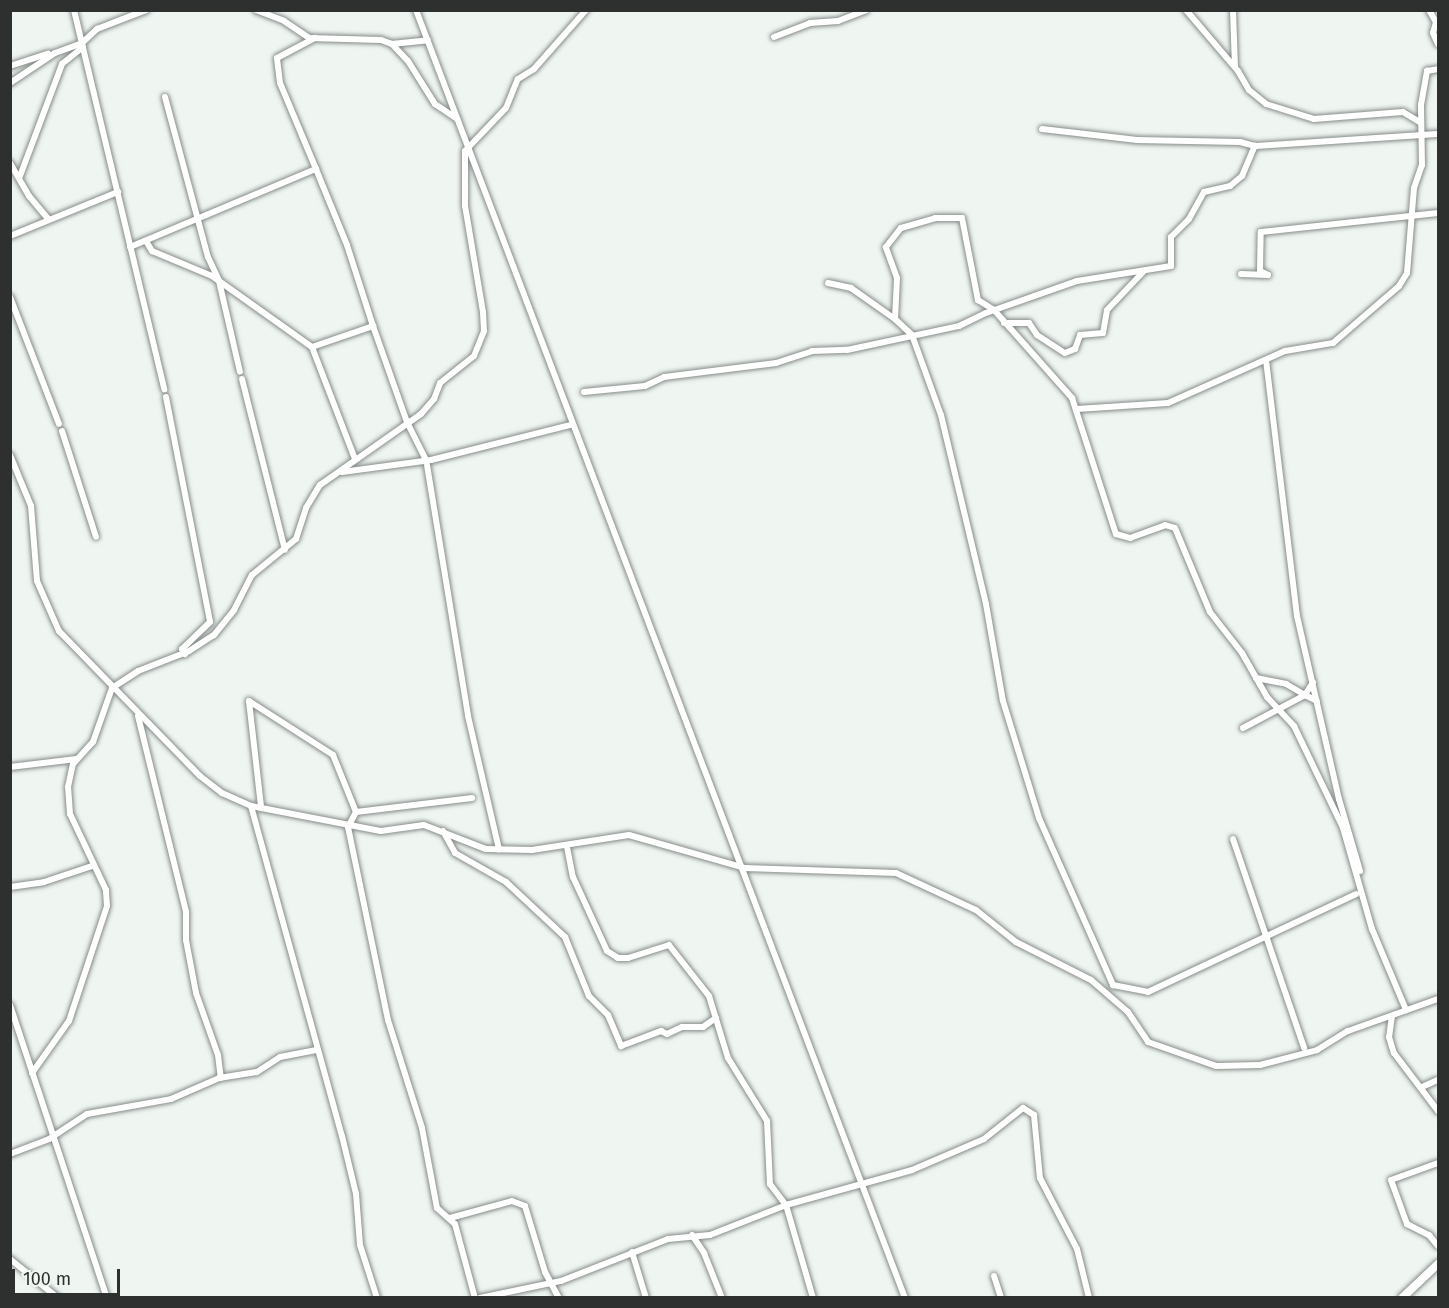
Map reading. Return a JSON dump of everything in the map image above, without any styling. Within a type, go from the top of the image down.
[{"type":"street","points":[[74,10],[165,393],[210,622],[182,649],[185,654]]},
{"type":"street","points":[[20,176],[62,64],[97,29],[146,10]]},
{"type":"street","points":[[256,10],[284,21],[303,36],[381,40],[392,44],[428,40]]},
{"type":"street","points":[[416,10],[745,868],[905,1298]]},
{"type":"street","points":[[32,1073],[69,1021],[104,916],[106,890],[92,866],[69,809],[69,775],[77,759],[93,742],[112,688],[138,671],[185,654],[214,634],[234,610],[252,575],[285,550],[299,534],[306,508],[320,485],[430,404],[445,378],[474,356],[484,331],[463,185],[467,147],[506,108],[519,79],[534,69],[586,10]]},
{"type":"street","points":[[774,38],[810,23],[838,21],[866,10]]},
{"type":"street","points":[[1186,10],[1259,100],[1294,116],[1320,120],[1403,112],[1420,123]]},
{"type":"street","points":[[1233,10],[1235,68]]},
{"type":"street","points":[[1429,10],[1436,21],[1433,33],[1438,44]]},
{"type":"street","points":[[315,38],[277,58],[280,83],[347,245],[407,422],[426,463],[468,716],[499,849]]},
{"type":"street","points":[[392,44],[408,61],[435,104],[458,120]]},
{"type":"street","points":[[10,66],[82,45]]},
{"type":"street","points":[[10,83],[55,53]]},
{"type":"street","points":[[1077,409],[1168,403],[1292,349],[1335,342],[1399,286],[1407,273],[1414,188],[1422,165],[1420,123],[1427,71],[1438,69]]},
{"type":"street","points":[[165,97],[198,220],[219,281],[285,550]]},
{"type":"street","points":[[1042,129],[1137,140],[1240,142],[1255,146],[1438,134]]},
{"type":"street","points":[[584,392],[645,386],[664,377],[776,363],[812,351],[847,350],[959,326],[994,310],[1077,281],[1171,266],[1171,237],[1189,219],[1204,192],[1230,186],[1242,176],[1255,146]]},
{"type":"street","points":[[10,163],[20,176],[29,196],[49,220]]},
{"type":"street","points":[[130,248],[316,169]]},
{"type":"street","points":[[10,236],[117,192]]},
{"type":"street","points":[[1241,274],[1268,274],[1260,271],[1261,232],[1438,213]]},
{"type":"street","points":[[895,319],[897,278],[886,247],[902,228],[935,218],[962,218],[978,300],[994,310],[1072,398],[1116,534],[1130,538],[1165,525],[1175,528],[1210,612],[1278,711],[1294,726],[1329,795],[1364,897]]},
{"type":"street","points":[[146,241],[152,251],[219,281],[312,347],[355,459]]},
{"type":"street","points":[[1004,323],[1029,323],[1037,335],[1065,353],[1075,349],[1080,334],[1103,333],[1107,310],[1143,272]]},
{"type":"street","points":[[828,283],[851,288],[895,319],[912,335],[928,370],[955,467],[1003,701],[1039,818],[1113,985],[1148,992],[1356,894]]},
{"type":"street","points":[[10,297],[61,428],[96,537]]},
{"type":"street","points":[[312,347],[373,326]]},
{"type":"street","points":[[1266,360],[1289,567],[1317,701],[1372,929],[1406,1010]]},
{"type":"street","points":[[342,471],[426,463],[570,425]]},
{"type":"street","points":[[10,455],[31,506],[36,575],[48,612],[59,631],[137,716],[212,786],[251,806],[348,827],[389,831],[424,825],[443,831],[475,847],[499,849],[567,847],[629,836],[745,868],[842,869],[908,877],[986,915],[1016,942],[1091,980],[1128,1012],[1148,1042],[1209,1065],[1260,1065],[1311,1052],[1346,1031],[1438,999]]},
{"type":"street","points":[[1256,678],[1286,684],[1317,701]]},
{"type":"street","points":[[1243,728],[1305,695],[1313,682]]},
{"type":"street","points":[[261,807],[249,701],[333,755],[356,812]]},
{"type":"street","points":[[137,716],[186,912],[186,940],[196,993],[218,1055],[221,1078]]},
{"type":"street","points":[[10,767],[77,759]]},
{"type":"street","points":[[356,812],[472,798]]},
{"type":"street","points":[[251,806],[280,901],[316,1050],[344,1145],[356,1194],[360,1245],[376,1298]]},
{"type":"street","points":[[356,812],[348,827],[388,1020],[422,1128],[437,1208],[450,1218],[475,1298]]},
{"type":"street","points":[[443,831],[454,854],[506,882],[565,937],[589,996],[608,1015],[621,1046],[661,1031],[667,1034],[682,1027],[703,1027],[716,1018]]},
{"type":"street","points":[[1233,839],[1304,1048]]},
{"type":"street","points":[[567,847],[573,877],[607,951],[618,958],[628,958],[669,945],[707,992],[728,1058],[767,1122],[770,1184],[786,1205],[813,1298]]},
{"type":"street","points":[[10,887],[44,882],[92,866]]},
{"type":"street","points":[[10,1005],[107,1298]]},
{"type":"street","points":[[1392,1016],[1391,1047],[1438,1111]]},
{"type":"street","points":[[10,1154],[52,1136],[87,1114],[171,1099],[221,1078],[257,1072],[280,1057],[316,1050]]},
{"type":"street","points":[[1422,1087],[1438,1080]]},
{"type":"street","points":[[480,1298],[551,1282],[632,1252],[693,1235],[710,1235],[786,1205],[864,1184],[950,1155],[994,1133],[1021,1108],[1029,1110],[1034,1117],[1040,1178],[1077,1249],[1089,1298]]},
{"type":"street","points":[[1438,1163],[1391,1180],[1407,1224],[1429,1235],[1438,1246]]},
{"type":"street","points":[[450,1218],[512,1201],[525,1206],[551,1282],[559,1298]]},
{"type":"street","points":[[693,1235],[722,1298]]},
{"type":"street","points":[[632,1252],[646,1298]]},
{"type":"street","points":[[10,1259],[58,1298]]},
{"type":"street","points":[[1402,1298],[1438,1264]]},
{"type":"street","points":[[994,1276],[1001,1298]]}]
